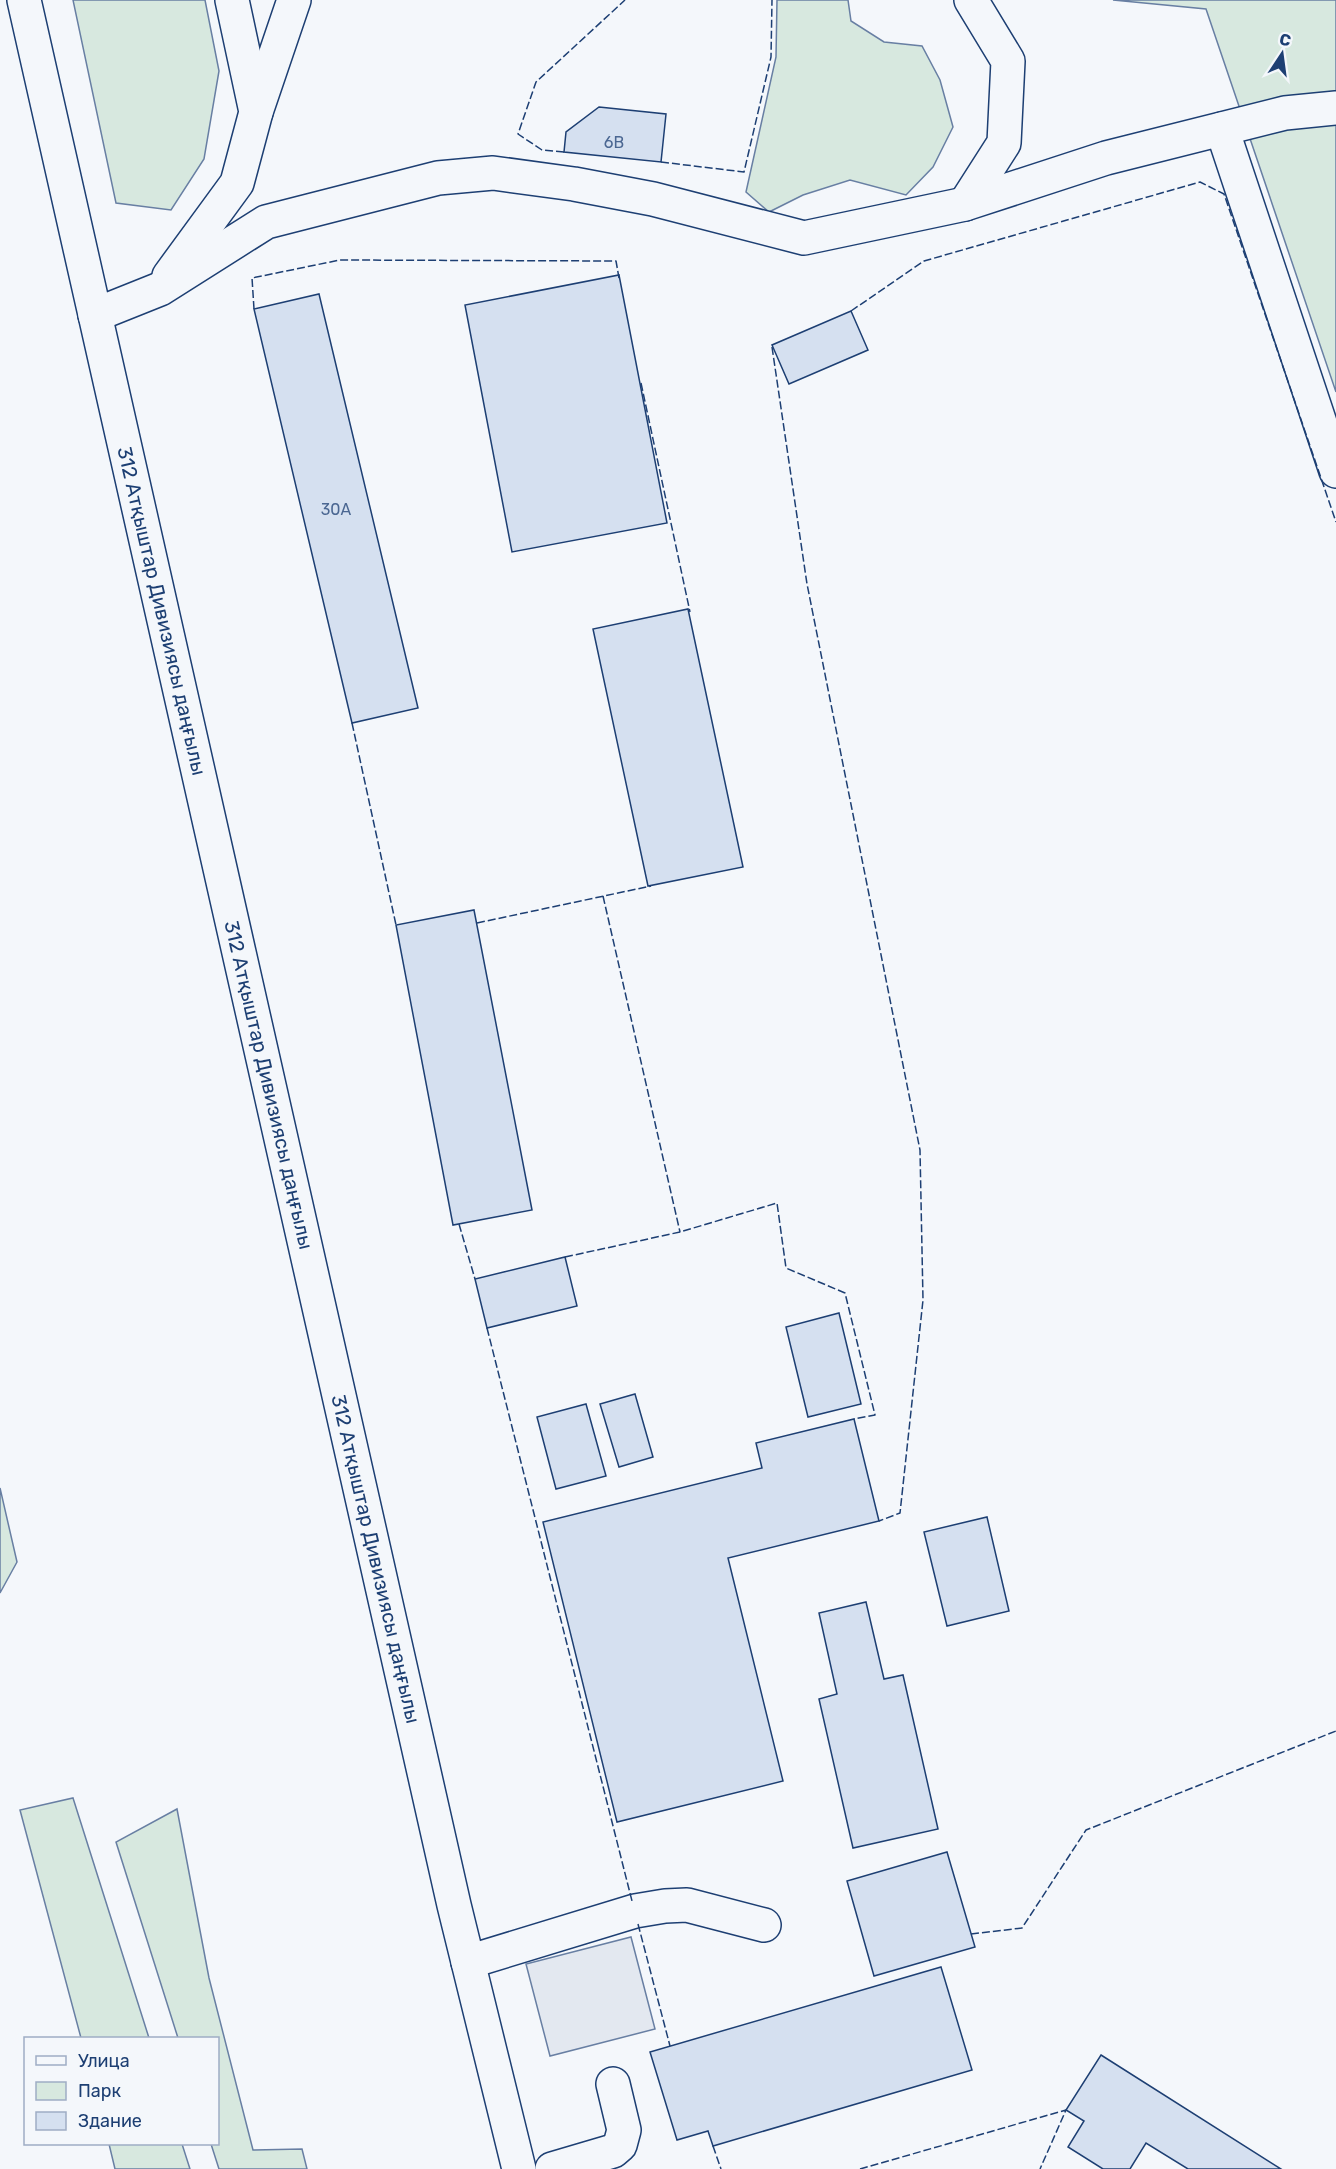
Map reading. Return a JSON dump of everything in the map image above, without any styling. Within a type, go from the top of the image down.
[{"type":"main road","name":"312 Атқыштар Дивизиясы даңғылы","points":[[24,0],[468,1962],[519,2169]]},
{"type":"main road","points":[[232,0],[256,112]]},
{"type":"main road","points":[[160,289],[237,183],[256,112],[294,0]]},
{"type":"main road","points":[[965,204],[1004,143],[1008,61],[970,0]]},
{"type":"main road","points":[[95,315],[160,289],[266,222],[438,178],[493,173],[574,184],[653,199],[804,238],[965,204],[1106,158],[1286,112],[1336,108]]},
{"type":"main road","points":[[1222,129],[1336,471]]},
{"type":"main road","points":[[468,1962],[635,1911],[665,1906],[687,1905],[764,1925]]},
{"type":"main road","points":[[552,2169],[613,2151],[620,2145],[624,2130],[613,2084]]},
{"type":"green space","points":[[73,0],[205,0],[219,71],[204,159],[171,210],[116,203]]},
{"type":"green space","points":[[777,0],[848,0],[851,21],[884,42],[922,46],[940,80],[953,127],[933,167],[906,195],[850,180],[803,195],[769,212],[746,192],[776,57]]},
{"type":"green space","points":[[1113,0],[1336,0],[1336,392],[1206,9]]},
{"type":"green space","points":[[0,1488],[17,1562],[0,1593]]},
{"type":"green space","points":[[73,1798],[149,2037],[81,2037],[20,1810]]},
{"type":"green space","points":[[177,1809],[209,1978],[253,2150],[302,2149],[307,2169],[219,2169],[211,2145],[219,2145],[219,2037],[178,2037],[116,1842]]},
{"type":"green space","points":[[109,2145],[182,2145],[190,2169],[115,2169]]},
{"type":"shaded area","points":[[631,1937],[655,2029],[550,2056],[526,1964]]},
{"type":"building","points":[[599,107],[666,114],[661,162],[564,152],[566,132]]},
{"type":"building","points":[[619,275],[667,523],[512,552],[465,305]]},
{"type":"building","points":[[319,294],[418,708],[352,723],[254,309]]},
{"type":"building","points":[[851,311],[868,350],[789,384],[772,345]]},
{"type":"building","points":[[688,609],[743,867],[648,886],[593,629]]},
{"type":"building","points":[[474,910],[532,1210],[453,1225],[396,925]]},
{"type":"building","points":[[565,1257],[577,1306],[487,1328],[475,1279]]},
{"type":"building","points":[[839,1313],[861,1404],[808,1417],[786,1327]]},
{"type":"building","points":[[635,1394],[653,1457],[619,1467],[600,1404]]},
{"type":"building","points":[[586,1404],[606,1476],[556,1489],[537,1417]]},
{"type":"building","points":[[854,1419],[879,1521],[728,1558],[783,1781],[617,1822],[543,1522],[762,1468],[756,1443]]},
{"type":"building","points":[[987,1517],[1009,1611],[947,1626],[924,1532]]},
{"type":"building","points":[[866,1602],[884,1679],[903,1675],[938,1829],[853,1848],[819,1699],[837,1694],[819,1613]]},
{"type":"building","points":[[947,1852],[975,1947],[874,1976],[847,1881]]},
{"type":"building","points":[[941,1967],[972,2070],[713,2146],[708,2131],[677,2140],[650,2052]]},
{"type":"building","points":[[1101,2055],[1281,2169],[1188,2169],[1146,2143],[1130,2169],[1103,2169],[1068,2147],[1084,2121],[1066,2110]]},
{"type":"fence","points":[[564,152],[542,150],[518,134],[536,82],[625,0]]},
{"type":"fence","points":[[661,162],[744,172],[771,57],[772,0]]},
{"type":"fence","points":[[851,311],[924,261],[1200,182],[1224,194],[1336,522]]},
{"type":"fence","points":[[254,309],[252,278],[340,260],[616,261],[619,278]]},
{"type":"fence","points":[[772,347],[807,584],[920,1150],[923,1300],[900,1513],[879,1521]]},
{"type":"fence","points":[[641,383],[690,612]]},
{"type":"fence","points":[[352,723],[396,925]]},
{"type":"fence","points":[[477,923],[651,886]]},
{"type":"fence","points":[[603,896],[680,1232]]},
{"type":"fence","points":[[565,1257],[680,1232],[777,1203],[786,1268],[845,1293],[875,1415],[854,1419]]},
{"type":"fence","points":[[459,1224],[475,1279]]},
{"type":"fence","points":[[487,1328],[632,1901]]},
{"type":"fence","points":[[971,1934],[1022,1928],[1086,1830],[1336,1731]]},
{"type":"fence","points":[[638,1924],[670,2046]]},
{"type":"fence","points":[[860,2169],[1066,2110],[1040,2169]]},
{"type":"fence","points":[[713,2146],[721,2169]]}]
